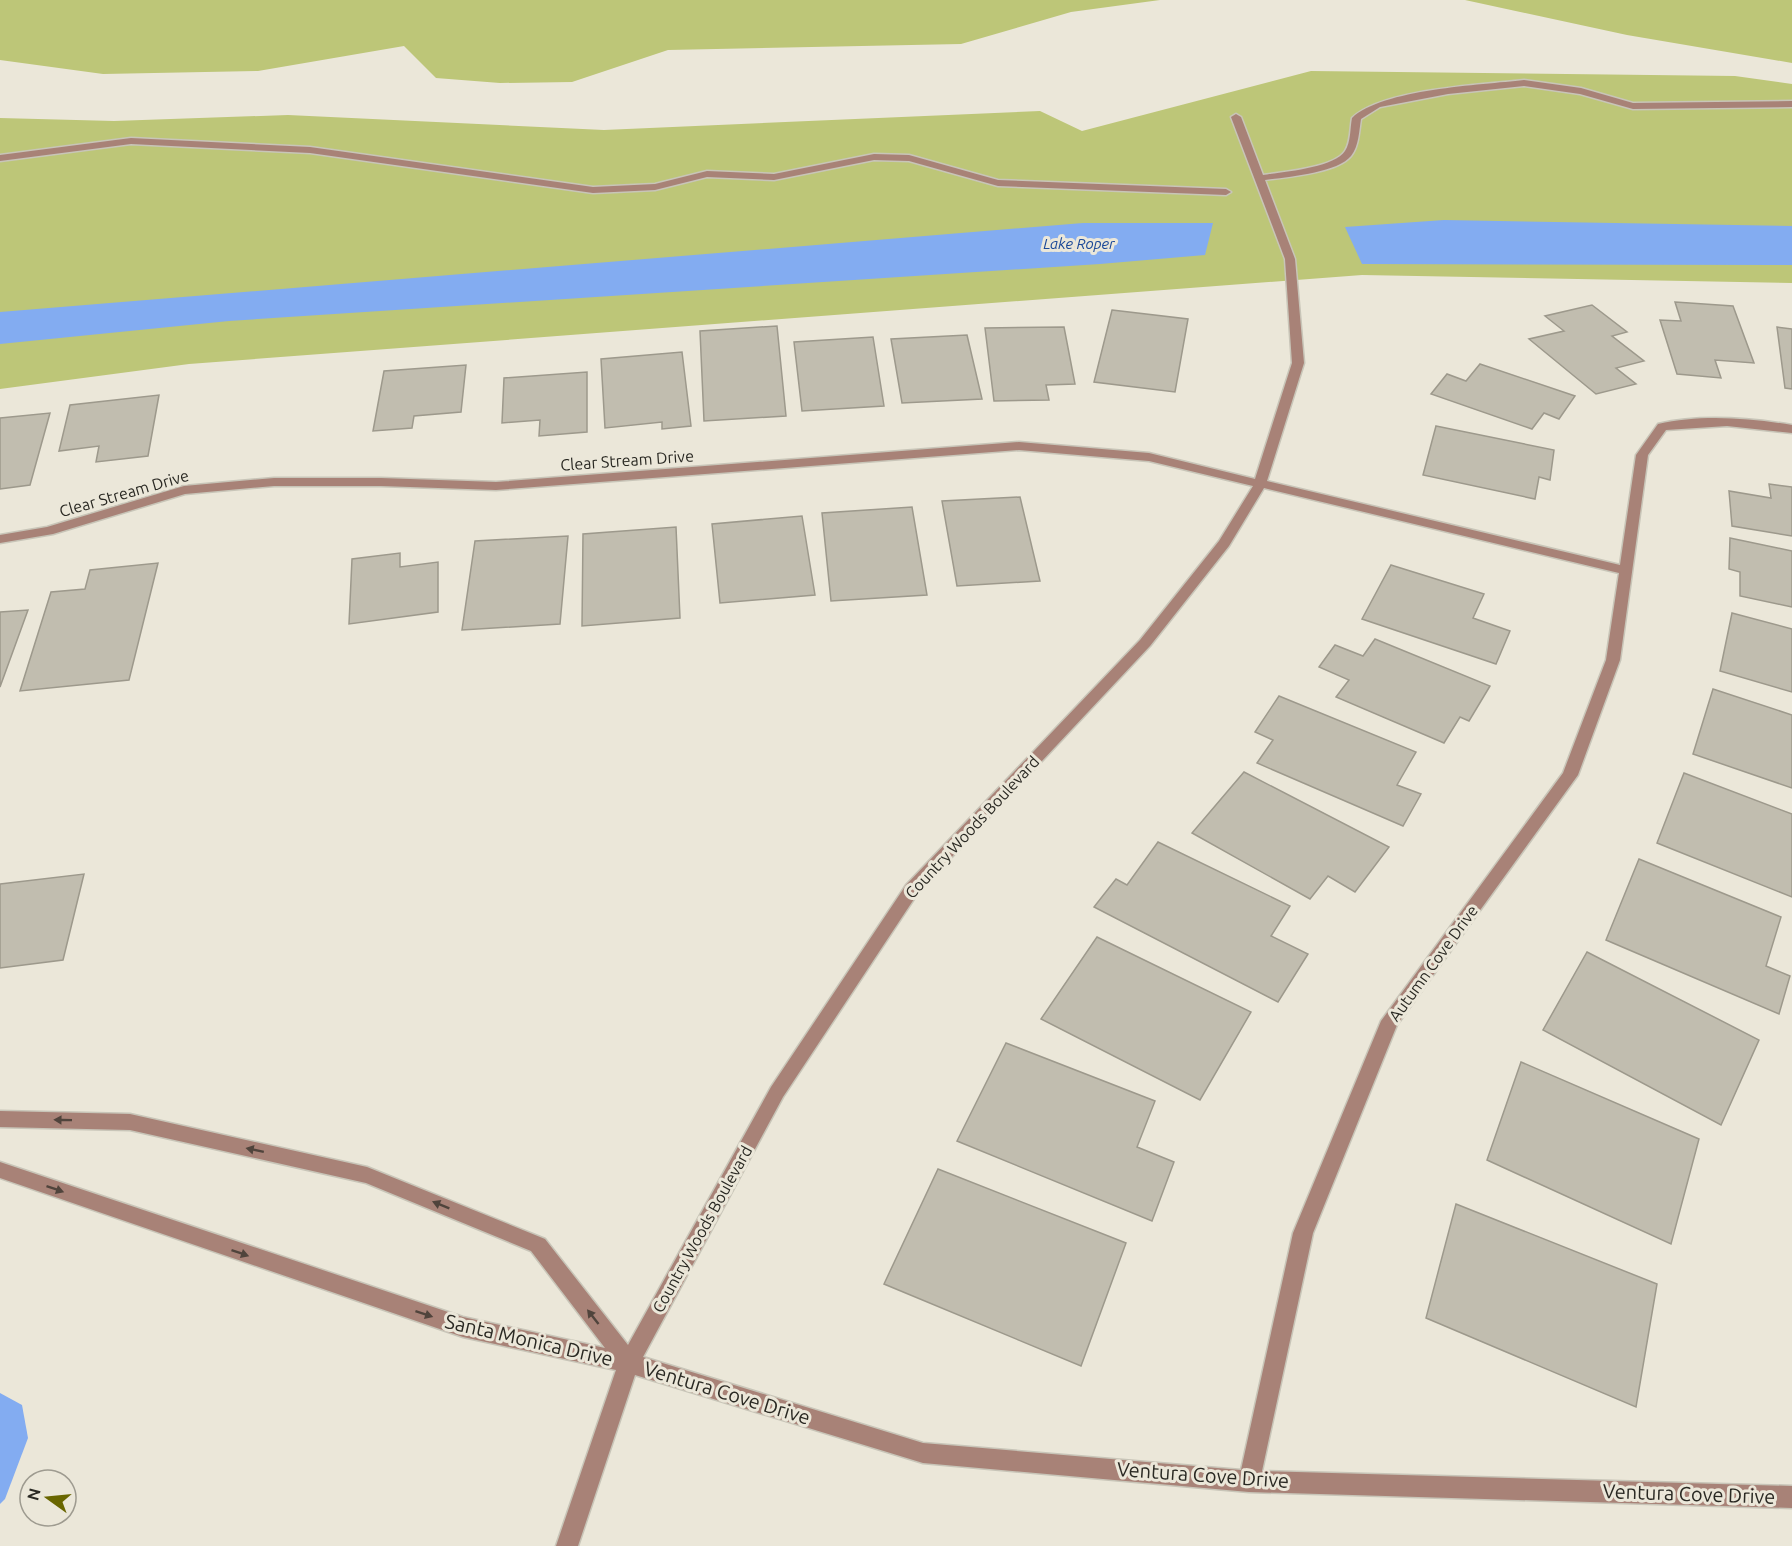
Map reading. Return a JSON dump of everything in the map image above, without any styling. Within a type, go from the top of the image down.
[{"type":"street","points":[[1259,178],[1295,173],[1340,160],[1348,154],[1357,118],[1377,105],[1448,91],[1524,83],[1581,91],[1633,106],[1792,104]]},
{"type":"street","name":"Country Woods Boulevard","points":[[567,1546],[629,1363],[777,1092],[912,889],[1145,643],[1224,543],[1260,484],[1298,363],[1290,259],[1236,117]]},
{"type":"street","points":[[0,158],[131,141],[310,150],[593,190],[628,190],[655,188],[707,174],[774,177],[874,157],[886,157],[909,158],[998,183],[1226,192]]},
{"type":"street","name":"Autumn Cove Drive","points":[[1249,1480],[1303,1233],[1390,1021],[1570,774],[1613,660],[1642,455],[1662,427],[1706,421],[1764,424],[1792,429]]},
{"type":"street","name":"Clear Stream Drive","points":[[0,539],[48,531],[195,489],[298,482],[495,486],[1019,446],[1149,457],[1260,484]]},
{"type":"street","points":[[1260,484],[1627,571]]},
{"type":"street","name":"Santa Monica Drive","points":[[0,1119],[130,1122],[367,1175],[538,1245],[629,1363]]},
{"type":"street","name":"Santa Monica Drive","points":[[0,1170],[463,1327],[629,1363]]},
{"type":"street","name":"Ventura Cove Drive","points":[[629,1363],[923,1453],[1249,1480],[1792,1497]]},
{"type":"green space","points":[[0,0],[1160,0],[1071,12],[961,44],[668,50],[572,82],[500,83],[436,78],[404,46],[258,71],[103,74],[0,60]]},
{"type":"green space","points":[[1465,0],[1792,0],[1792,63],[1627,35]]},
{"type":"green space","points":[[1311,71],[1735,76],[1792,84],[1792,283],[1362,275],[189,364],[0,389],[0,118],[114,121],[288,115],[604,130],[1040,111],[1082,131]]},
{"type":"water","points":[[1444,220],[1792,226],[1792,265],[1362,264],[1345,227]]},
{"type":"water","name":"Lake Roper","points":[[1083,223],[1213,223],[1205,255],[1100,264],[229,321],[0,344],[0,312]]},
{"type":"water","points":[[0,1393],[22,1405],[28,1438],[5,1499],[0,1504]]},
{"type":"building","points":[[1675,302],[1733,306],[1754,363],[1715,360],[1721,378],[1677,374],[1660,320],[1681,321]]},
{"type":"building","points":[[1592,305],[1627,332],[1612,336],[1644,361],[1616,368],[1636,384],[1596,394],[1529,339],[1564,331],[1545,316]]},
{"type":"building","points":[[1112,310],[1188,319],[1175,392],[1094,382]]},
{"type":"building","points":[[777,326],[786,416],[704,421],[700,331]]},
{"type":"building","points":[[1064,327],[1075,384],[1046,385],[1049,400],[994,401],[985,328]]},
{"type":"building","points":[[1777,327],[1792,329],[1792,389],[1785,388]]},
{"type":"building","points":[[967,335],[982,399],[902,403],[891,339]]},
{"type":"building","points":[[873,337],[884,406],[802,411],[794,342]]},
{"type":"building","points":[[682,352],[691,426],[662,429],[662,422],[605,428],[601,359]]},
{"type":"building","points":[[1480,364],[1575,396],[1559,419],[1544,413],[1532,429],[1431,394],[1447,374],[1466,381]]},
{"type":"building","points":[[466,365],[461,412],[414,416],[412,428],[373,431],[384,371]]},
{"type":"building","points":[[587,372],[587,432],[539,436],[540,420],[502,423],[504,378]]},
{"type":"building","points":[[159,395],[148,456],[96,462],[99,446],[59,451],[70,405]]},
{"type":"building","points":[[50,413],[30,485],[0,489],[0,418]]},
{"type":"building","points":[[1436,426],[1554,450],[1550,480],[1539,477],[1535,499],[1423,475]]},
{"type":"building","points":[[1769,484],[1792,487],[1792,536],[1732,526],[1729,491],[1771,498]]},
{"type":"building","points":[[1020,497],[1040,581],[957,586],[942,501]]},
{"type":"building","points":[[912,507],[927,595],[831,601],[822,513]]},
{"type":"building","points":[[802,516],[815,595],[720,603],[712,524]]},
{"type":"building","points":[[676,527],[680,618],[582,626],[583,534]]},
{"type":"building","points":[[568,536],[560,624],[462,630],[475,541]]},
{"type":"building","points":[[1730,538],[1792,551],[1792,607],[1740,596],[1740,572],[1729,569]]},
{"type":"building","points":[[400,553],[400,567],[438,562],[438,612],[349,624],[352,559]]},
{"type":"building","points":[[158,563],[129,680],[20,691],[51,592],[85,589],[90,570]]},
{"type":"building","points":[[1391,565],[1484,594],[1473,618],[1510,631],[1496,664],[1362,619]]},
{"type":"building","points":[[28,610],[0,687],[0,612]]},
{"type":"building","points":[[1732,613],[1792,629],[1792,692],[1720,671]]},
{"type":"building","points":[[1375,639],[1490,686],[1469,721],[1460,717],[1444,743],[1336,697],[1349,680],[1319,667],[1335,645],[1363,656]]},
{"type":"building","points":[[1713,689],[1792,715],[1792,788],[1693,754]]},
{"type":"building","points":[[1279,696],[1416,752],[1397,785],[1421,794],[1403,826],[1257,763],[1273,740],[1255,732]]},
{"type":"building","points":[[1244,772],[1389,847],[1355,892],[1328,876],[1310,899],[1192,833]]},
{"type":"building","points":[[1684,773],[1792,814],[1792,897],[1657,843]]},
{"type":"building","points":[[1158,842],[1290,906],[1271,936],[1308,954],[1278,1002],[1094,907],[1116,879],[1127,885]]},
{"type":"building","points":[[1639,859],[1781,917],[1766,966],[1790,976],[1779,1014],[1606,940]]},
{"type":"building","points":[[84,874],[63,960],[0,968],[0,884]]},
{"type":"building","points":[[1097,937],[1251,1012],[1200,1100],[1041,1019]]},
{"type":"building","points":[[1587,952],[1759,1040],[1721,1125],[1543,1030]]},
{"type":"building","points":[[1006,1043],[1155,1101],[1137,1147],[1174,1162],[1152,1221],[957,1141]]},
{"type":"building","points":[[1521,1062],[1699,1139],[1671,1244],[1487,1160]]},
{"type":"building","points":[[938,1169],[1126,1243],[1081,1366],[884,1284]]},
{"type":"building","points":[[1456,1204],[1657,1284],[1636,1407],[1426,1318]]}]
